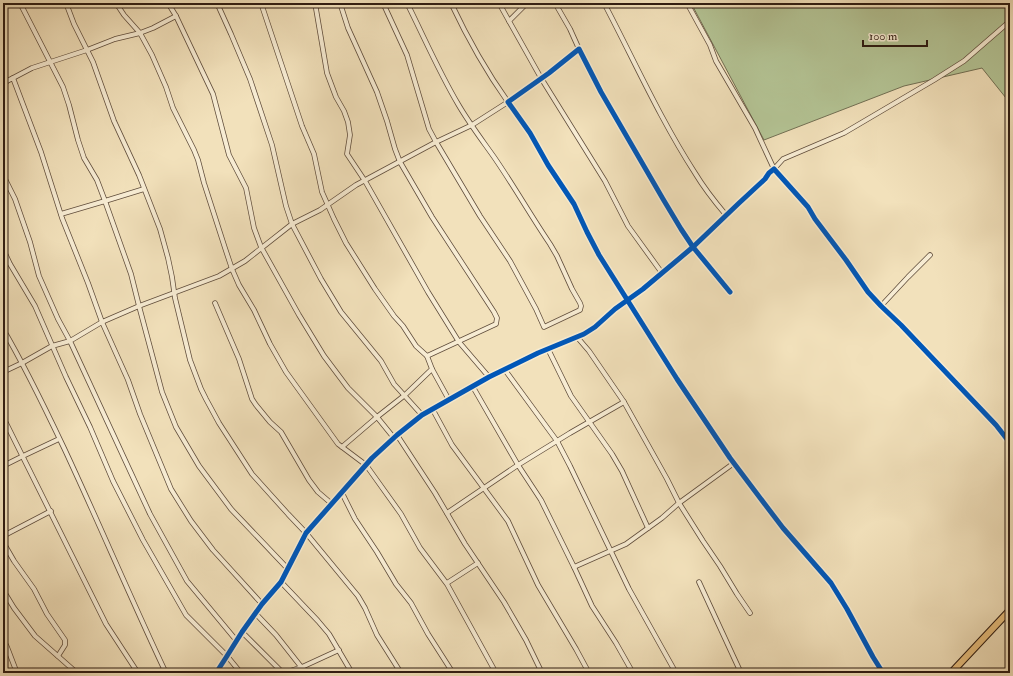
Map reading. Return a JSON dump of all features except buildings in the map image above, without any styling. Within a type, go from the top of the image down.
[{"type":"main road","points":[[951,673],[1010,610]]},
{"type":"street","points":[[20,3],[63,87],[84,158],[105,201],[131,274],[162,392],[176,427],[199,466],[231,509],[288,569]]},
{"type":"street","points":[[66,3],[74,24],[93,62],[114,122],[139,175],[162,236],[190,360],[201,389],[212,411],[252,474],[306,533],[358,596],[366,608],[377,635],[401,673]]},
{"type":"street","points":[[116,3],[124,15],[140,33],[152,55],[166,87],[173,108],[198,160],[232,269],[282,366],[342,447],[366,465],[402,514],[420,548],[446,583],[496,673]]},
{"type":"street","points":[[168,3],[176,16],[213,94],[229,155],[246,188],[254,228],[261,248],[324,356],[348,388],[396,436],[447,513],[504,602],[526,640],[542,673]]},
{"type":"street","points":[[217,3],[250,79],[272,144],[286,206],[292,224],[321,280],[341,312],[381,361],[394,384],[422,416]]},
{"type":"street","points":[[261,3],[302,126],[314,154],[322,192],[328,205],[346,243],[394,316],[403,326],[416,346],[427,356],[432,369],[449,400]]},
{"type":"street","points":[[315,3],[327,73],[348,122],[350,135],[347,153],[365,181],[428,292],[459,342],[490,377]]},
{"type":"street","points":[[340,3],[348,28],[379,98],[400,162],[432,217],[497,318],[496,324],[427,356]]},
{"type":"street","points":[[383,3],[407,55],[429,129],[480,216],[510,261],[544,327],[580,310],[580,303],[557,256],[494,157],[458,104],[407,3]]},
{"type":"street","points":[[451,3],[485,68],[530,133],[548,165],[574,204],[599,255],[677,379],[734,463],[783,528],[831,583],[847,608],[873,657],[884,673]]},
{"type":"street","points":[[499,3],[541,78],[604,181],[628,226],[662,273]]},
{"type":"street","points":[[509,21],[527,3]]},
{"type":"street","points":[[555,3],[570,29],[601,92],[662,199],[693,247],[730,292]]},
{"type":"street","points":[[604,3],[655,105],[684,157],[709,194],[726,215]]},
{"type":"street","points":[[687,3],[710,45],[716,61],[755,128],[774,169],[805,203],[822,229],[880,306],[933,358],[996,425],[1010,443]]},
{"type":"street","points":[[3,73],[5,82],[32,68],[115,39],[154,28],[176,16]]},
{"type":"street","points":[[216,673],[236,640],[262,604],[281,582],[306,533],[366,465],[396,436],[422,416],[490,377],[538,353],[577,337],[595,327],[616,308],[643,289],[693,247],[762,182],[783,159],[844,133],[934,80],[964,61],[1010,21]]},
{"type":"street","points":[[3,372],[52,346],[70,341],[102,322],[139,306],[219,276],[232,269],[246,261],[292,224],[320,210],[356,185],[436,142],[472,125],[508,102],[579,49]]},
{"type":"street","points":[[13,78],[41,152],[61,214],[102,322],[128,380],[140,414],[171,489],[191,521],[213,550],[262,604]]},
{"type":"street","points":[[3,175],[15,199],[30,242],[39,276],[150,514],[187,581],[236,640]]},
{"type":"street","points":[[61,214],[144,189]]},
{"type":"street","points":[[3,249],[10,264],[35,306],[113,481],[143,540],[186,615],[242,673]]},
{"type":"street","points":[[880,306],[930,255]]},
{"type":"street","points":[[215,303],[239,359],[252,398],[256,405],[270,422],[281,432],[314,487],[332,504]]},
{"type":"street","points":[[3,329],[22,363],[60,439],[166,673]]},
{"type":"street","points":[[577,337],[589,351],[624,402],[679,503],[750,613]]},
{"type":"street","points":[[548,349],[571,396],[612,454],[622,471],[648,528]]},
{"type":"street","points":[[342,447],[405,396],[432,369]]},
{"type":"street","points":[[505,370],[557,441],[639,608],[676,673]]},
{"type":"street","points":[[473,387],[518,466],[541,500],[592,606],[633,673]]},
{"type":"street","points":[[447,513],[557,441],[624,402]]},
{"type":"street","points":[[433,410],[452,445],[508,521],[538,586],[589,673]]},
{"type":"street","points":[[3,417],[106,624],[138,673]]},
{"type":"street","points":[[3,466],[60,439]]},
{"type":"street","points":[[574,567],[626,544],[734,463]]},
{"type":"street","points":[[342,494],[355,519],[396,584],[410,603],[453,673]]},
{"type":"street","points":[[3,536],[51,511]]},
{"type":"street","points":[[3,542],[14,561],[34,589],[47,614],[65,640],[65,645],[58,656]]},
{"type":"street","points":[[446,583],[478,563]]},
{"type":"street","points":[[281,582],[329,634],[352,673]]},
{"type":"street","points":[[699,582],[741,673]]},
{"type":"street","points":[[3,590],[14,608],[35,636],[78,673]]},
{"type":"street","points":[[256,614],[276,635],[306,673]]},
{"type":"street","points":[[242,632],[284,673],[302,667],[339,650]]},
{"type":"street","points":[[3,639],[8,647],[17,673]]},
{"type":"green space","points":[[691,3],[1010,3],[1010,103],[982,68],[904,86],[764,140]]},
{"type":"cycle path","points":[[730,292],[693,247],[681,229],[601,92],[579,49],[549,73],[508,102],[530,133],[548,165],[574,204],[599,255],[677,379],[730,458],[783,528],[831,583],[883,673]]},
{"type":"cycle path","points":[[216,673],[242,632],[262,604],[281,582],[306,533],[372,458],[397,435],[422,415],[489,377],[538,353],[584,334],[595,327],[615,309],[643,289],[693,247],[774,169],[808,207],[815,219],[868,292],[996,425],[1010,443]]}]
